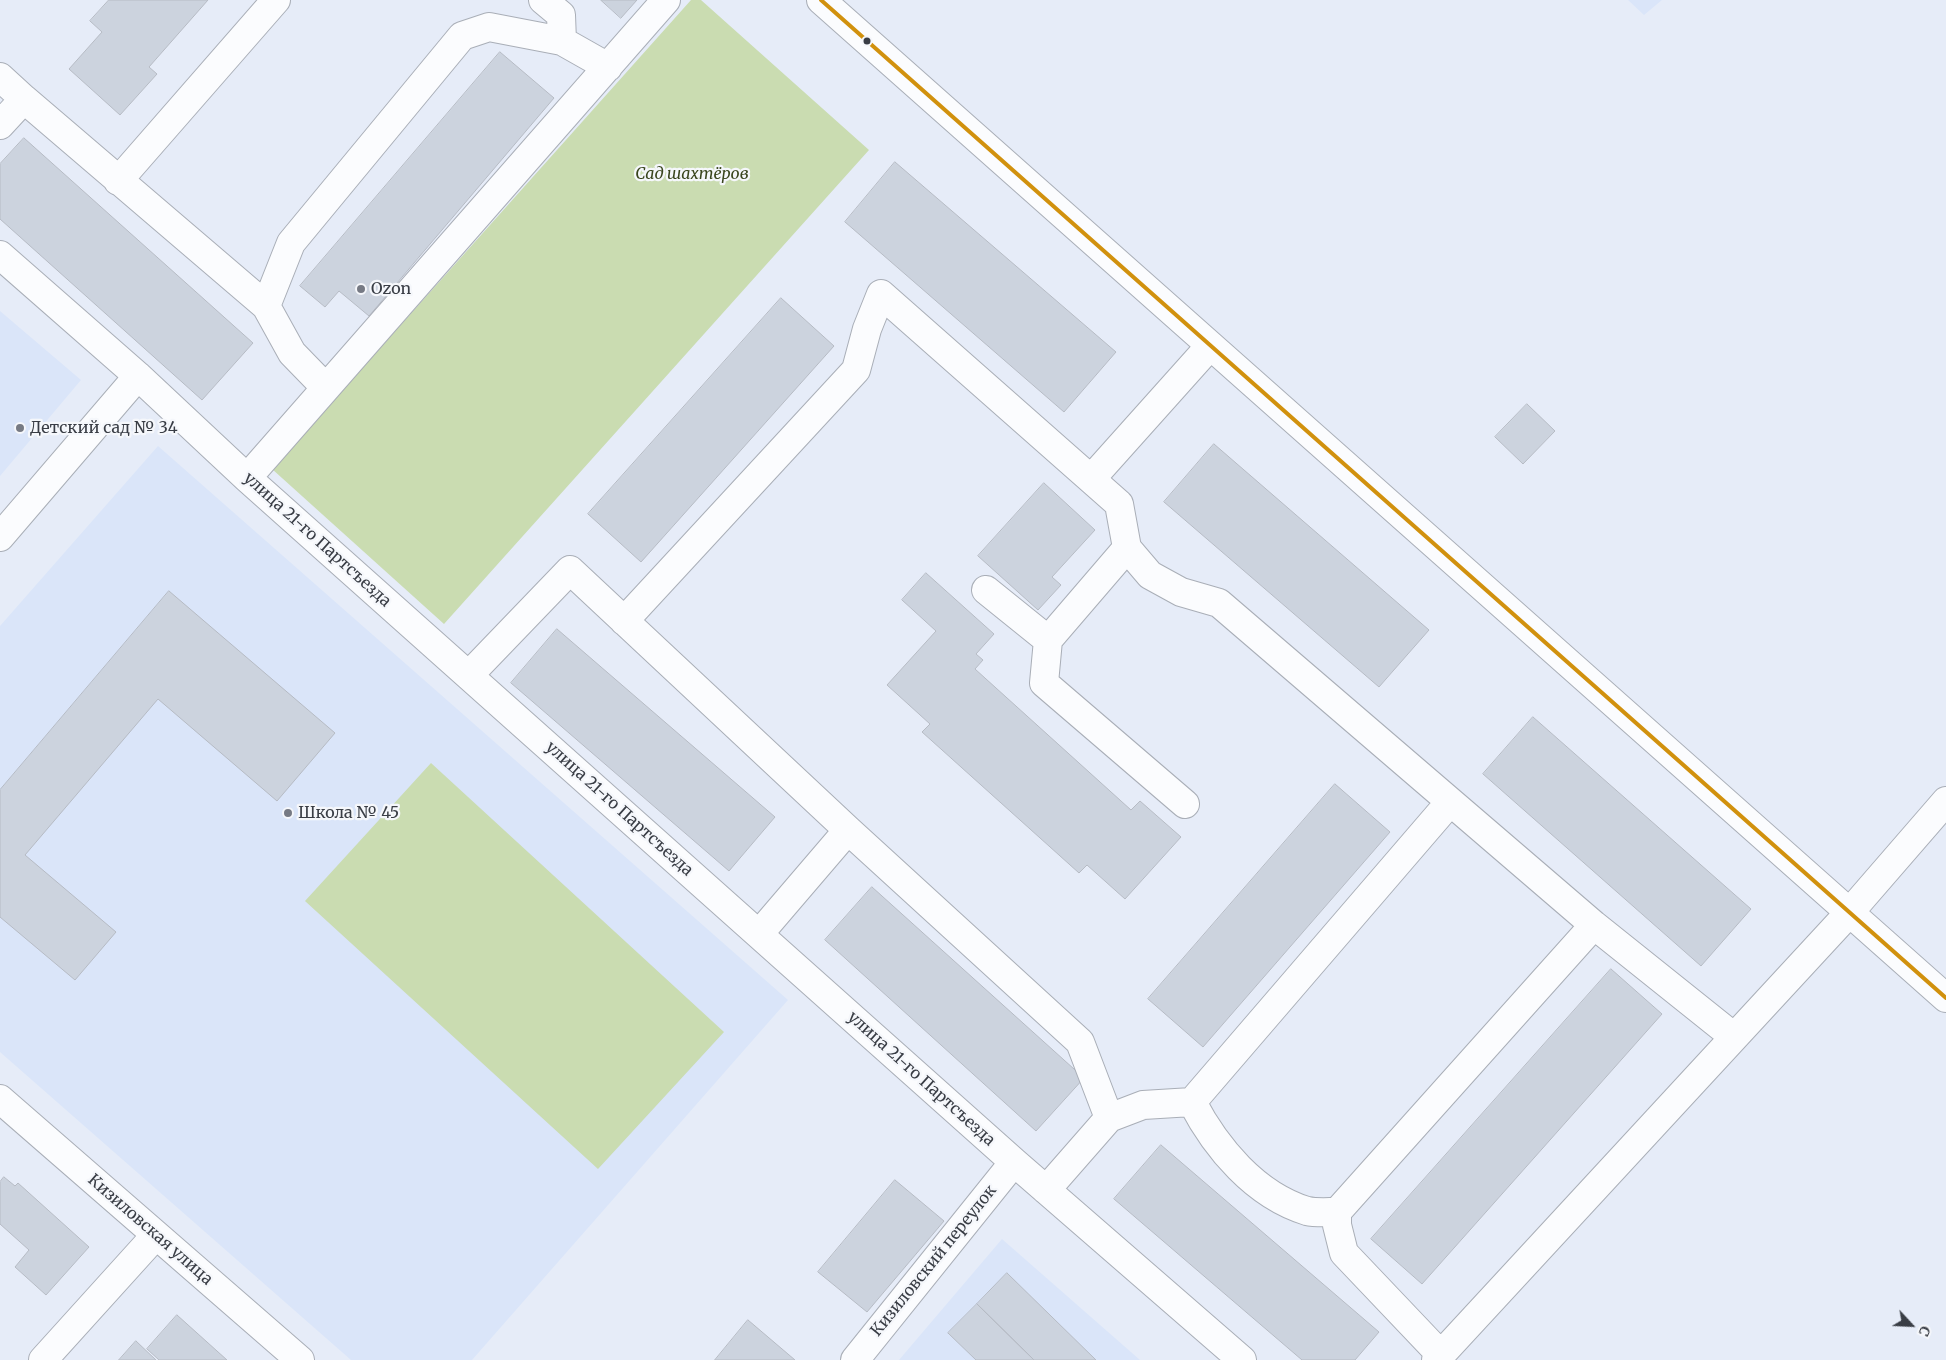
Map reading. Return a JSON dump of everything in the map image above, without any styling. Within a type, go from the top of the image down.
[{"type":"street","points":[[118,181],[276,0]]},
{"type":"street","points":[[543,0],[561,15],[562,41]]},
{"type":"street","points":[[248,478],[666,0]]},
{"type":"street","points":[[821,0],[1946,998]]},
{"type":"street","points":[[266,306],[291,243],[462,36],[488,27],[562,41],[608,67]]},
{"type":"street","points":[[0,77],[118,181],[266,306],[292,353],[326,388]]},
{"type":"street","points":[[0,126],[24,99]]},
{"type":"street","name":"улица 21-го Партсъезда","points":[[0,255],[138,376],[248,478],[1014,1162],[1242,1360]]},
{"type":"street","points":[[624,621],[856,370],[867,329],[881,294],[1119,504],[1127,548],[1150,575],[1181,592],[1219,603],[1594,925],[1734,1037]]},
{"type":"street","points":[[1090,479],[1210,346]]},
{"type":"street","points":[[0,537],[138,376]]},
{"type":"street","points":[[1127,548],[1048,640],[1044,683],[1185,804]]},
{"type":"street","points":[[469,675],[570,570],[848,830],[1080,1042],[1109,1118]]},
{"type":"street","points":[[986,590],[1048,640]]},
{"type":"street","points":[[1594,925],[1337,1212],[1337,1225],[1344,1253],[1439,1357],[1849,913],[1946,801]]},
{"type":"street","points":[[1046,1190],[1109,1118],[1143,1104],[1192,1102],[1450,802]]},
{"type":"street","points":[[759,934],[848,830]]},
{"type":"street","name":"Кизиловская улица","points":[[0,1099],[300,1360]]},
{"type":"street","points":[[1192,1102],[1207,1131],[1254,1183],[1284,1201],[1308,1211],[1337,1212]]},
{"type":"street","name":"Кизиловский переулок","points":[[855,1360],[1014,1162]]},
{"type":"street","points":[[43,1360],[156,1235]]},
{"type":"shaded area","points":[[1628,0],[1662,0],[1644,15]]},
{"type":"shaded area","name":"Детский сад № 34","points":[[0,311],[81,380],[0,476]]},
{"type":"shaded area","name":"Школа № 45","points":[[158,446],[788,1000],[472,1360],[351,1360],[0,1052],[0,626]]},
{"type":"shaded area","points":[[1002,1239],[1140,1360],[899,1360]]},
{"type":"green space","name":"Сад шахтёров","points":[[691,0],[701,0],[869,150],[444,624],[272,469]]},
{"type":"green space","points":[[431,763],[724,1032],[598,1169],[305,901]]},
{"type":"building","points":[[109,0],[208,0],[149,67],[157,74],[120,115],[69,69],[102,32],[90,21]]},
{"type":"building","points":[[601,0],[637,0],[621,18]]},
{"type":"building","points":[[500,52],[554,98],[369,316],[339,291],[325,307],[300,286]]},
{"type":"building","points":[[24,138],[253,343],[202,400],[0,219],[0,164]]},
{"type":"building","points":[[895,162],[1116,352],[1064,412],[845,222]]},
{"type":"building","points":[[781,298],[834,346],[641,562],[588,514]]},
{"type":"building","points":[[1527,404],[1555,431],[1523,464],[1495,437]]},
{"type":"building","points":[[1214,444],[1429,630],[1379,687],[1164,502]]},
{"type":"building","points":[[1044,483],[1095,530],[1052,577],[1061,585],[1038,610],[978,556]]},
{"type":"building","points":[[926,573],[994,634],[976,654],[983,660],[975,669],[1131,810],[1140,801],[1181,837],[1125,899],[1087,865],[1079,873],[922,732],[930,724],[887,685],[936,631],[902,600]]},
{"type":"building","points":[[169,591],[335,733],[277,801],[158,699],[25,855],[116,932],[75,980],[0,917],[0,790]]},
{"type":"building","points":[[557,629],[775,817],[729,871],[511,683]]},
{"type":"building","points":[[1533,717],[1751,909],[1701,966],[1483,774]]},
{"type":"building","points":[[1335,784],[1390,832],[1203,1047],[1148,999]]},
{"type":"building","points":[[872,887],[1084,1078],[1036,1131],[825,940]]},
{"type":"building","points":[[1611,969],[1662,1014],[1422,1284],[1371,1239]]},
{"type":"building","points":[[1161,1145],[1379,1332],[1355,1360],[1302,1360],[1114,1199]]},
{"type":"building","points":[[4,1177],[15,1186],[18,1183],[89,1247],[46,1295],[15,1267],[29,1250],[0,1224],[0,1182]]},
{"type":"building","points":[[895,1180],[944,1221],[867,1312],[818,1272]]},
{"type":"building","points":[[1007,1273],[1096,1360],[1034,1360],[977,1304]]},
{"type":"building","points":[[977,1304],[1034,1360],[976,1360],[948,1333]]},
{"type":"building","points":[[177,1315],[227,1360],[159,1360],[147,1349]]},
{"type":"building","points":[[748,1320],[795,1360],[715,1360]]},
{"type":"building","points":[[136,1341],[156,1360],[119,1360]]},
{"type":"transit line","points":[[821,0],[1946,998]]},
{"type":"place","name":"Ozon","points":[[361,289]]},
{"type":"place","name":"Детский сад № 34","points":[[20,428]]},
{"type":"place","name":"Школа № 45","points":[[288,813]]}]
